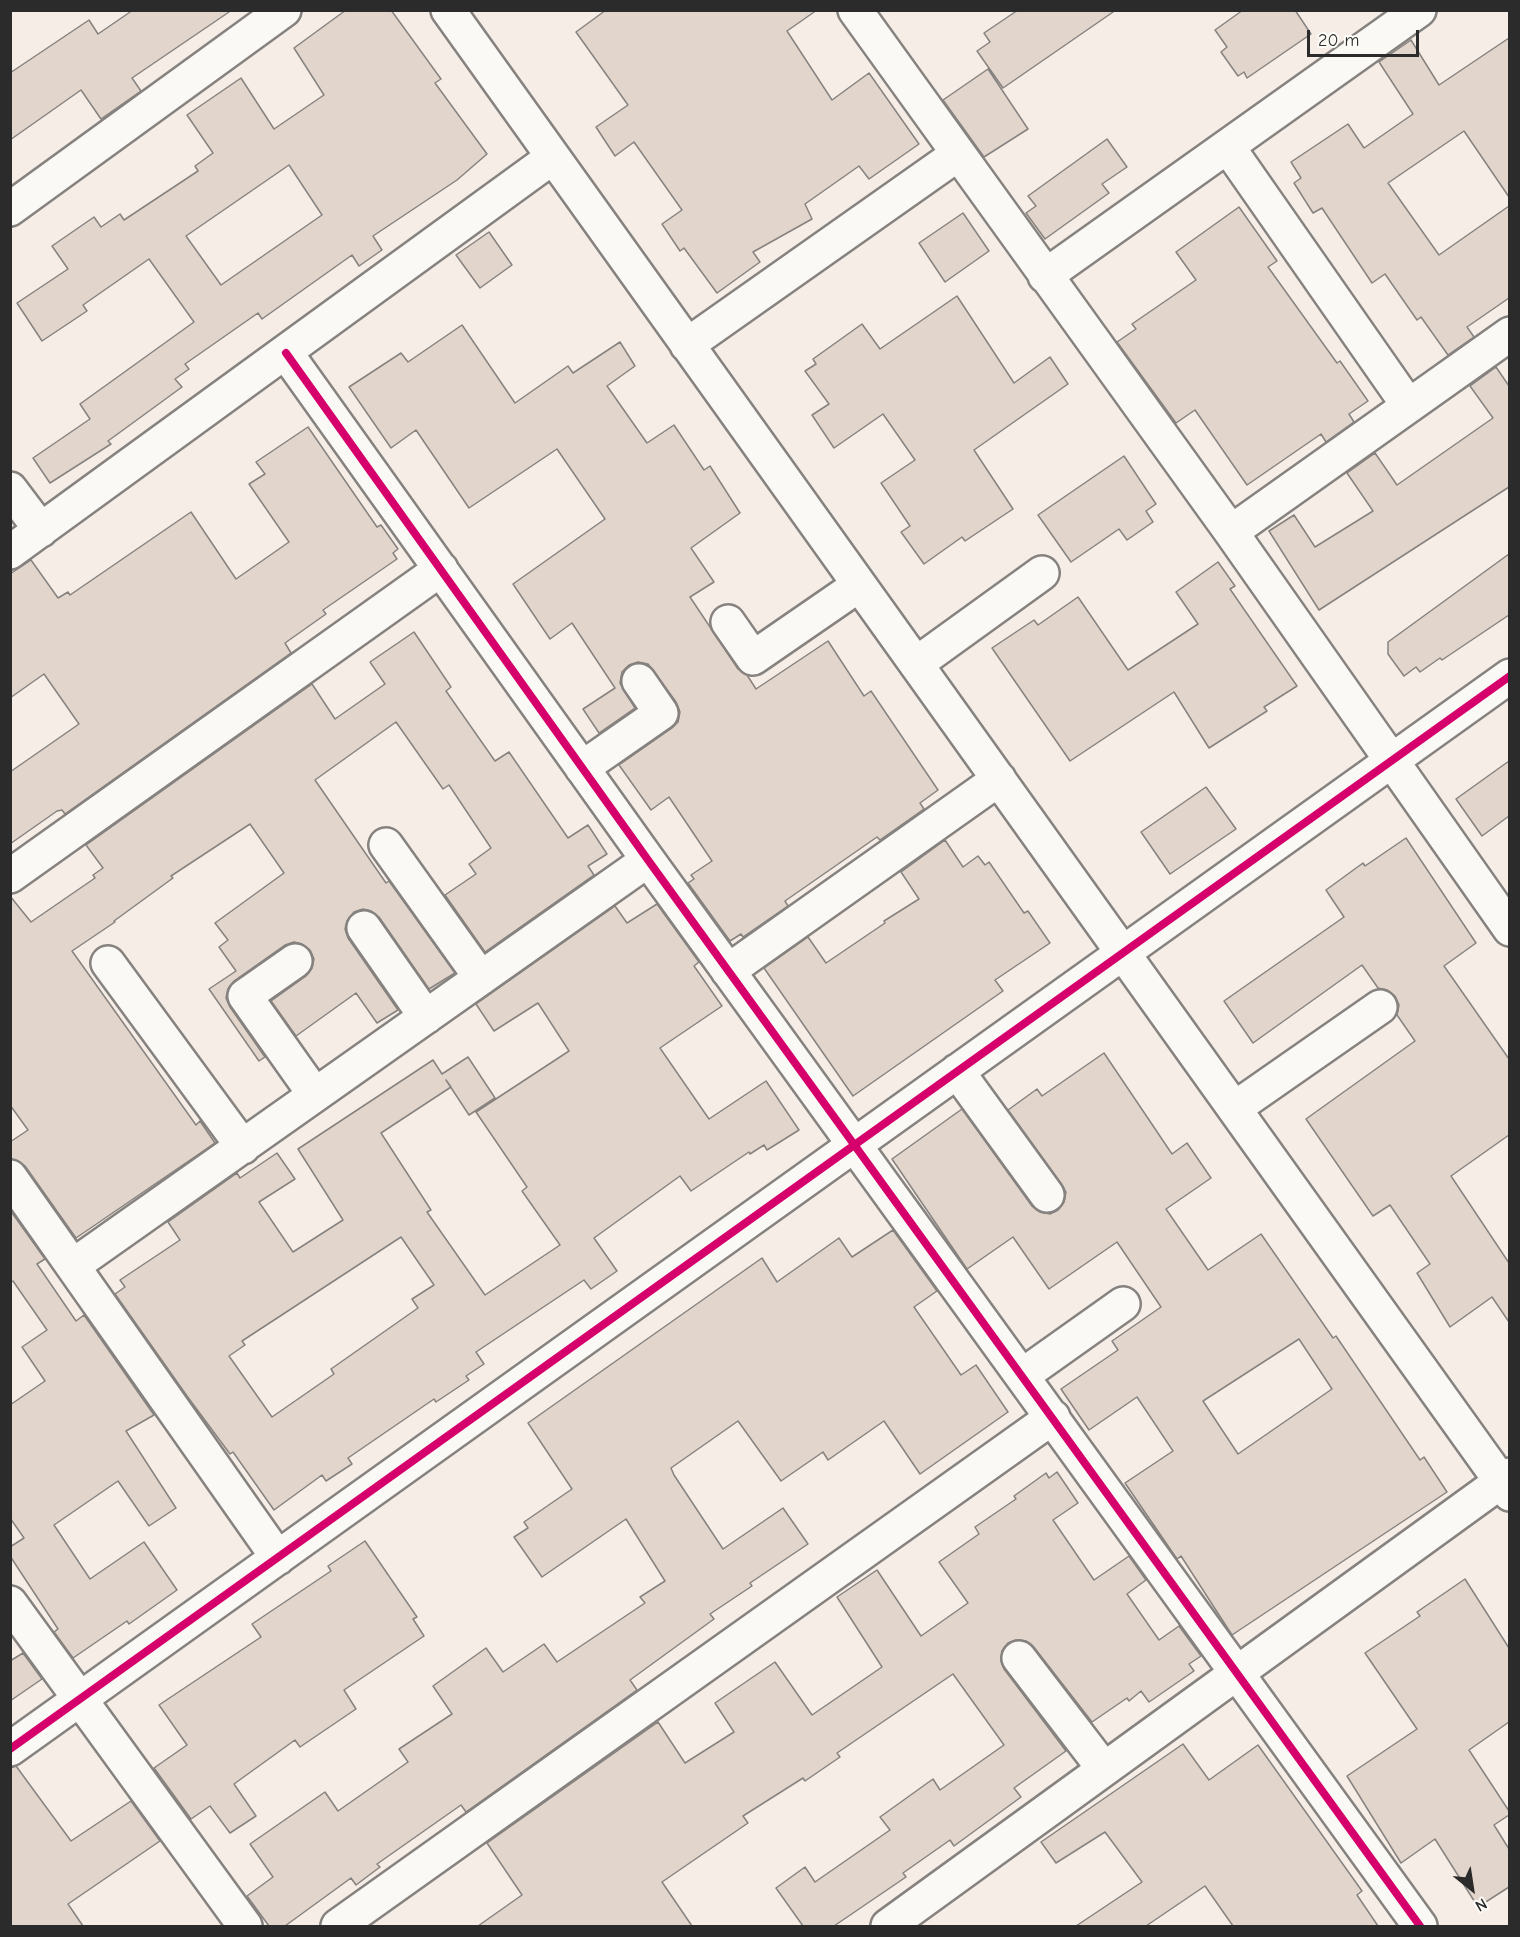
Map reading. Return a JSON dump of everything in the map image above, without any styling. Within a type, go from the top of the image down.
[{"type":"street","points":[[10,209],[284,10]]},
{"type":"street","points":[[448,10],[1506,1484],[1236,1672],[888,1926]]},
{"type":"street","points":[[1045,276],[1419,10]]},
{"type":"street","points":[[856,11],[1045,276],[1232,532],[1509,929]]},
{"type":"street","points":[[1227,147],[1408,405]]},
{"type":"street","points":[[687,345],[958,154]]},
{"type":"street","points":[[10,552],[553,157]]},
{"type":"street","points":[[1232,532],[1509,334]]},
{"type":"street","points":[[286,353],[728,971],[1420,1926]]},
{"type":"street","points":[[10,489],[41,530]]},
{"type":"street","points":[[10,876],[441,569]]},
{"type":"street","points":[[916,664],[1042,573]]},
{"type":"street","points":[[728,622],[753,658],[859,585]]},
{"type":"street","points":[[10,1749],[1509,676]]},
{"type":"street","points":[[582,768],[661,713],[639,681]]},
{"type":"street","points":[[728,971],[999,779]]},
{"type":"street","points":[[386,845],[481,978]]},
{"type":"street","points":[[74,1265],[648,860]]},
{"type":"street","points":[[364,928],[426,1017]]},
{"type":"street","points":[[296,961],[245,996],[315,1095]]},
{"type":"street","points":[[108,963],[243,1146]]},
{"type":"street","points":[[1235,1108],[1380,1007]]},
{"type":"street","points":[[957,1071],[1047,1195]]},
{"type":"street","points":[[10,1177],[278,1558]]},
{"type":"street","points":[[1023,1376],[1123,1304]]},
{"type":"street","points":[[338,1926],[1053,1417]]},
{"type":"street","points":[[10,1603],[245,1926]]},
{"type":"street","points":[[1019,1658],[1104,1769]]},
{"type":"building","points":[[133,10],[232,10],[132,78],[141,91],[101,119],[81,90],[10,140],[10,73],[89,20],[98,34]]},
{"type":"building","points":[[346,10],[391,10],[441,79],[435,83],[487,154],[457,180],[373,236],[382,250],[359,266],[352,255],[262,319],[258,313],[185,364],[189,369],[175,379],[182,387],[108,441],[111,444],[50,483],[33,458],[90,419],[80,404],[194,322],[149,259],[83,305],[87,311],[42,341],[17,303],[68,269],[52,246],[94,217],[101,227],[120,214],[124,220],[198,171],[195,166],[213,153],[187,115],[241,78],[274,129],[324,95],[294,48]],"holes":[[[289,165],[322,215],[221,285],[186,236]]]},
{"type":"building","points":[[606,10],[817,10],[787,31],[832,100],[869,73],[919,144],[869,179],[859,166],[805,204],[812,219],[753,252],[760,262],[717,293],[684,248],[680,251],[662,224],[682,210],[634,142],[615,156],[596,127],[628,105],[576,32]]},
{"type":"building","points":[[1018,10],[1116,10],[1003,88],[977,51],[990,42],[984,33]]},
{"type":"building","points":[[1243,10],[1295,10],[1311,34],[1247,78],[1244,72],[1238,76],[1221,52],[1227,47],[1215,30]]},
{"type":"building","points":[[1509,38],[1509,197],[1464,131],[1388,183],[1439,255],[1509,206],[1509,298],[1467,327],[1474,337],[1448,355],[1421,317],[1417,320],[1385,274],[1372,283],[1322,208],[1313,213],[1294,183],[1301,178],[1291,162],[1348,124],[1364,148],[1413,114],[1379,62],[1411,40],[1439,85]]},
{"type":"building","points":[[988,69],[1028,129],[984,157],[943,100]]},
{"type":"building","points":[[1107,139],[1127,167],[1102,184],[1109,193],[1045,239],[1026,213],[1036,206],[1028,196]]},
{"type":"building","points":[[1239,207],[1277,261],[1268,267],[1337,363],[1340,361],[1368,401],[1349,414],[1354,422],[1326,442],[1321,434],[1247,485],[1195,410],[1176,423],[1117,342],[1136,329],[1132,324],[1196,280],[1176,252]]},
{"type":"building","points":[[963,213],[989,251],[945,282],[919,243]]},
{"type":"building","points":[[489,232],[512,265],[480,288],[456,255]]},
{"type":"building","points":[[957,296],[1014,383],[1050,357],[1068,384],[974,450],[1013,509],[965,541],[962,537],[924,564],[901,532],[910,526],[881,483],[915,460],[883,414],[834,448],[812,415],[829,404],[805,371],[816,364],[813,359],[862,324],[880,349]]},
{"type":"building","points":[[462,325],[515,403],[568,366],[573,373],[620,342],[635,366],[607,386],[647,443],[674,425],[704,470],[710,466],[740,513],[691,548],[714,582],[690,597],[738,669],[747,675],[756,689],[828,641],[864,696],[871,691],[938,790],[920,803],[924,809],[880,840],[877,837],[785,901],[788,906],[743,937],[741,934],[730,941],[688,883],[694,879],[691,875],[712,861],[669,797],[651,810],[619,765],[678,722],[680,712],[676,702],[648,664],[638,662],[629,665],[622,672],[620,683],[635,708],[599,733],[583,709],[615,688],[572,623],[550,639],[513,584],[605,519],[557,449],[469,508],[416,430],[391,448],[349,387],[401,353],[408,362]]},
{"type":"building","points":[[1496,367],[1509,386],[1509,487],[1319,610],[1269,531],[1294,515],[1315,547],[1373,511],[1347,473],[1375,453],[1397,485],[1493,418],[1470,386]]},
{"type":"building","points":[[308,427],[377,527],[381,525],[398,549],[393,553],[397,559],[323,610],[326,614],[285,643],[291,653],[65,814],[62,810],[57,811],[10,844],[10,772],[79,724],[44,674],[10,698],[10,574],[31,560],[58,598],[68,592],[70,595],[191,512],[236,579],[289,542],[249,484],[265,474],[256,462]]},
{"type":"building","points":[[1124,456],[1156,504],[1146,511],[1153,522],[1127,540],[1119,529],[1071,562],[1038,515]]},
{"type":"building","points":[[1509,554],[1509,615],[1442,660],[1440,658],[1420,672],[1416,667],[1404,676],[1388,654],[1388,642]]},
{"type":"building","points":[[1218,562],[1235,586],[1230,589],[1297,686],[1264,707],[1267,711],[1209,748],[1174,692],[1070,761],[992,648],[1034,620],[1038,625],[1078,597],[1128,670],[1198,624],[1176,592]]},
{"type":"building","points":[[414,632],[451,687],[446,691],[495,761],[509,752],[568,838],[588,825],[607,854],[588,866],[594,875],[485,952],[445,895],[476,874],[469,864],[491,848],[449,785],[443,789],[396,722],[315,780],[386,883],[389,881],[455,973],[429,989],[379,917],[363,909],[354,912],[347,921],[345,929],[348,938],[398,1010],[377,1023],[356,993],[296,1036],[271,1001],[306,976],[312,968],[314,959],[310,950],[302,944],[294,942],[285,945],[234,981],[228,989],[226,998],[230,1007],[265,1057],[259,1061],[209,989],[236,971],[219,947],[228,940],[215,923],[284,873],[250,824],[171,876],[173,878],[115,922],[72,951],[196,1125],[200,1121],[215,1143],[76,1238],[25,1166],[10,1159],[10,1142],[28,1130],[10,1105],[10,896],[31,922],[95,878],[93,875],[103,868],[86,845],[312,684],[335,719],[385,684],[370,662]]},
{"type":"building","points":[[1509,761],[1509,816],[1482,836],[1456,799]]},
{"type":"building","points":[[1206,787],[1236,829],[1170,874],[1141,832]]},
{"type":"building","points":[[1406,838],[1476,943],[1444,966],[1509,1059],[1509,1135],[1451,1176],[1509,1263],[1509,1322],[1492,1297],[1450,1327],[1417,1273],[1430,1264],[1390,1205],[1373,1216],[1306,1119],[1415,1041],[1397,1015],[1399,1005],[1395,996],[1387,990],[1378,988],[1362,965],[1253,1043],[1224,1001],[1344,917],[1326,890],[1363,863],[1365,866]]},
{"type":"building","points":[[945,840],[963,867],[978,856],[985,865],[989,862],[1024,913],[1028,911],[1050,943],[995,980],[1003,991],[853,1096],[764,968],[808,937],[826,963],[919,899],[901,872]]},
{"type":"building","points":[[657,904],[699,962],[694,966],[722,1006],[660,1048],[709,1119],[766,1081],[799,1130],[767,1150],[764,1145],[750,1154],[749,1152],[691,1191],[680,1176],[594,1238],[617,1271],[591,1289],[584,1280],[476,1352],[484,1364],[466,1376],[469,1380],[436,1402],[434,1399],[348,1458],[352,1464],[326,1481],[322,1475],[274,1510],[233,1452],[230,1454],[187,1396],[115,1294],[125,1287],[120,1280],[180,1240],[168,1222],[237,1173],[240,1178],[277,1153],[295,1179],[259,1202],[293,1252],[343,1220],[298,1149],[433,1060],[442,1074],[468,1057],[495,1098],[469,1115],[451,1087],[381,1133],[431,1210],[427,1212],[485,1295],[560,1245],[522,1191],[527,1187],[476,1112],[569,1051],[538,1003],[494,1031],[476,1004],[615,906],[627,923]],"holes":[[[401,1237],[434,1285],[412,1299],[418,1308],[331,1369],[334,1374],[272,1417],[229,1356],[245,1345],[242,1341]]]},
{"type":"building","points":[[1104,1053],[1172,1154],[1187,1143],[1211,1178],[1166,1209],[1208,1270],[1261,1234],[1333,1338],[1336,1336],[1420,1460],[1424,1457],[1447,1492],[1232,1635],[1181,1556],[1177,1559],[1125,1483],[1173,1451],[1137,1397],[1089,1430],[1061,1389],[1118,1350],[1112,1341],[1161,1307],[1117,1242],[1049,1289],[1013,1237],[967,1269],[892,1159],[962,1109],[1032,1206],[1040,1212],[1050,1214],[1058,1210],[1064,1202],[1066,1192],[1008,1110],[1037,1089],[1042,1096]],"holes":[[[1299,1339],[1332,1389],[1238,1454],[1203,1401]]]},
{"type":"building","points":[[10,1210],[45,1259],[37,1264],[76,1321],[84,1315],[154,1415],[126,1431],[176,1508],[149,1526],[118,1481],[54,1525],[90,1579],[144,1542],[177,1590],[129,1624],[127,1621],[73,1658],[54,1632],[58,1629],[10,1556],[10,1547],[24,1538],[10,1518],[10,1405],[45,1381],[22,1347],[47,1330],[13,1281],[10,1283]]},
{"type":"building","points":[[893,1230],[937,1291],[914,1307],[961,1375],[976,1365],[1008,1412],[920,1474],[884,1421],[828,1460],[823,1452],[781,1481],[738,1421],[671,1468],[674,1475],[723,1549],[783,1508],[808,1544],[750,1583],[752,1586],[710,1614],[714,1619],[630,1680],[637,1690],[466,1812],[461,1805],[377,1864],[380,1867],[356,1885],[351,1878],[285,1926],[269,1926],[247,1896],[273,1877],[250,1844],[325,1792],[338,1811],[408,1762],[399,1749],[452,1714],[433,1686],[486,1648],[503,1672],[544,1644],[557,1662],[645,1603],[640,1597],[665,1581],[626,1519],[542,1577],[514,1537],[528,1528],[524,1522],[572,1489],[528,1423],[762,1258],[777,1282],[839,1238],[852,1257]]},
{"type":"building","points":[[1057,1472],[1078,1503],[1053,1520],[1094,1580],[1129,1556],[1146,1580],[1127,1594],[1159,1640],[1179,1626],[1201,1656],[1189,1664],[1194,1671],[1149,1702],[1141,1691],[1129,1701],[1127,1698],[1092,1722],[1033,1646],[1026,1641],[1016,1640],[1008,1643],[1002,1651],[1001,1661],[1004,1669],[1066,1751],[1014,1788],[1021,1797],[954,1846],[950,1840],[903,1873],[906,1877],[834,1926],[803,1926],[776,1888],[805,1867],[815,1882],[890,1830],[880,1817],[933,1779],[940,1790],[1004,1745],[953,1674],[837,1753],[840,1757],[805,1781],[803,1778],[743,1816],[748,1823],[662,1882],[692,1926],[478,1926],[522,1895],[487,1843],[658,1722],[685,1763],[734,1732],[715,1703],[775,1662],[812,1715],[882,1667],[837,1597],[877,1570],[921,1636],[968,1603],[939,1562],[979,1534],[975,1527],[1016,1499],[1014,1496],[1046,1473],[1049,1478]]},
{"type":"building","points":[[365,1541],[417,1617],[413,1619],[424,1636],[344,1690],[356,1709],[300,1747],[295,1740],[234,1784],[256,1816],[230,1833],[210,1806],[191,1819],[154,1768],[187,1745],[159,1705],[261,1637],[252,1624],[331,1571],[328,1566]]},
{"type":"building","points":[[1465,1579],[1509,1648],[1509,1722],[1469,1750],[1509,1811],[1509,1815],[1494,1825],[1509,1849],[1509,1887],[1478,1907],[1435,1839],[1401,1863],[1347,1776],[1417,1729],[1365,1653],[1420,1616],[1417,1612]]},
{"type":"building","points":[[23,1653],[42,1679],[10,1701],[10,1661]]},
{"type":"building","points":[[1183,1744],[1209,1780],[1258,1745],[1362,1891],[1357,1895],[1378,1926],[1233,1926],[1205,1886],[1146,1926],[1076,1926],[1142,1882],[1105,1832],[1056,1863],[1041,1842]]},
{"type":"building","points":[[16,1766],[71,1841],[131,1801],[160,1841],[68,1904],[83,1926],[10,1926],[10,1768]]},
{"type":"cycle path","points":[[286,353],[648,860],[1420,1926]]},
{"type":"cycle path","points":[[10,1749],[1510,676]]}]
